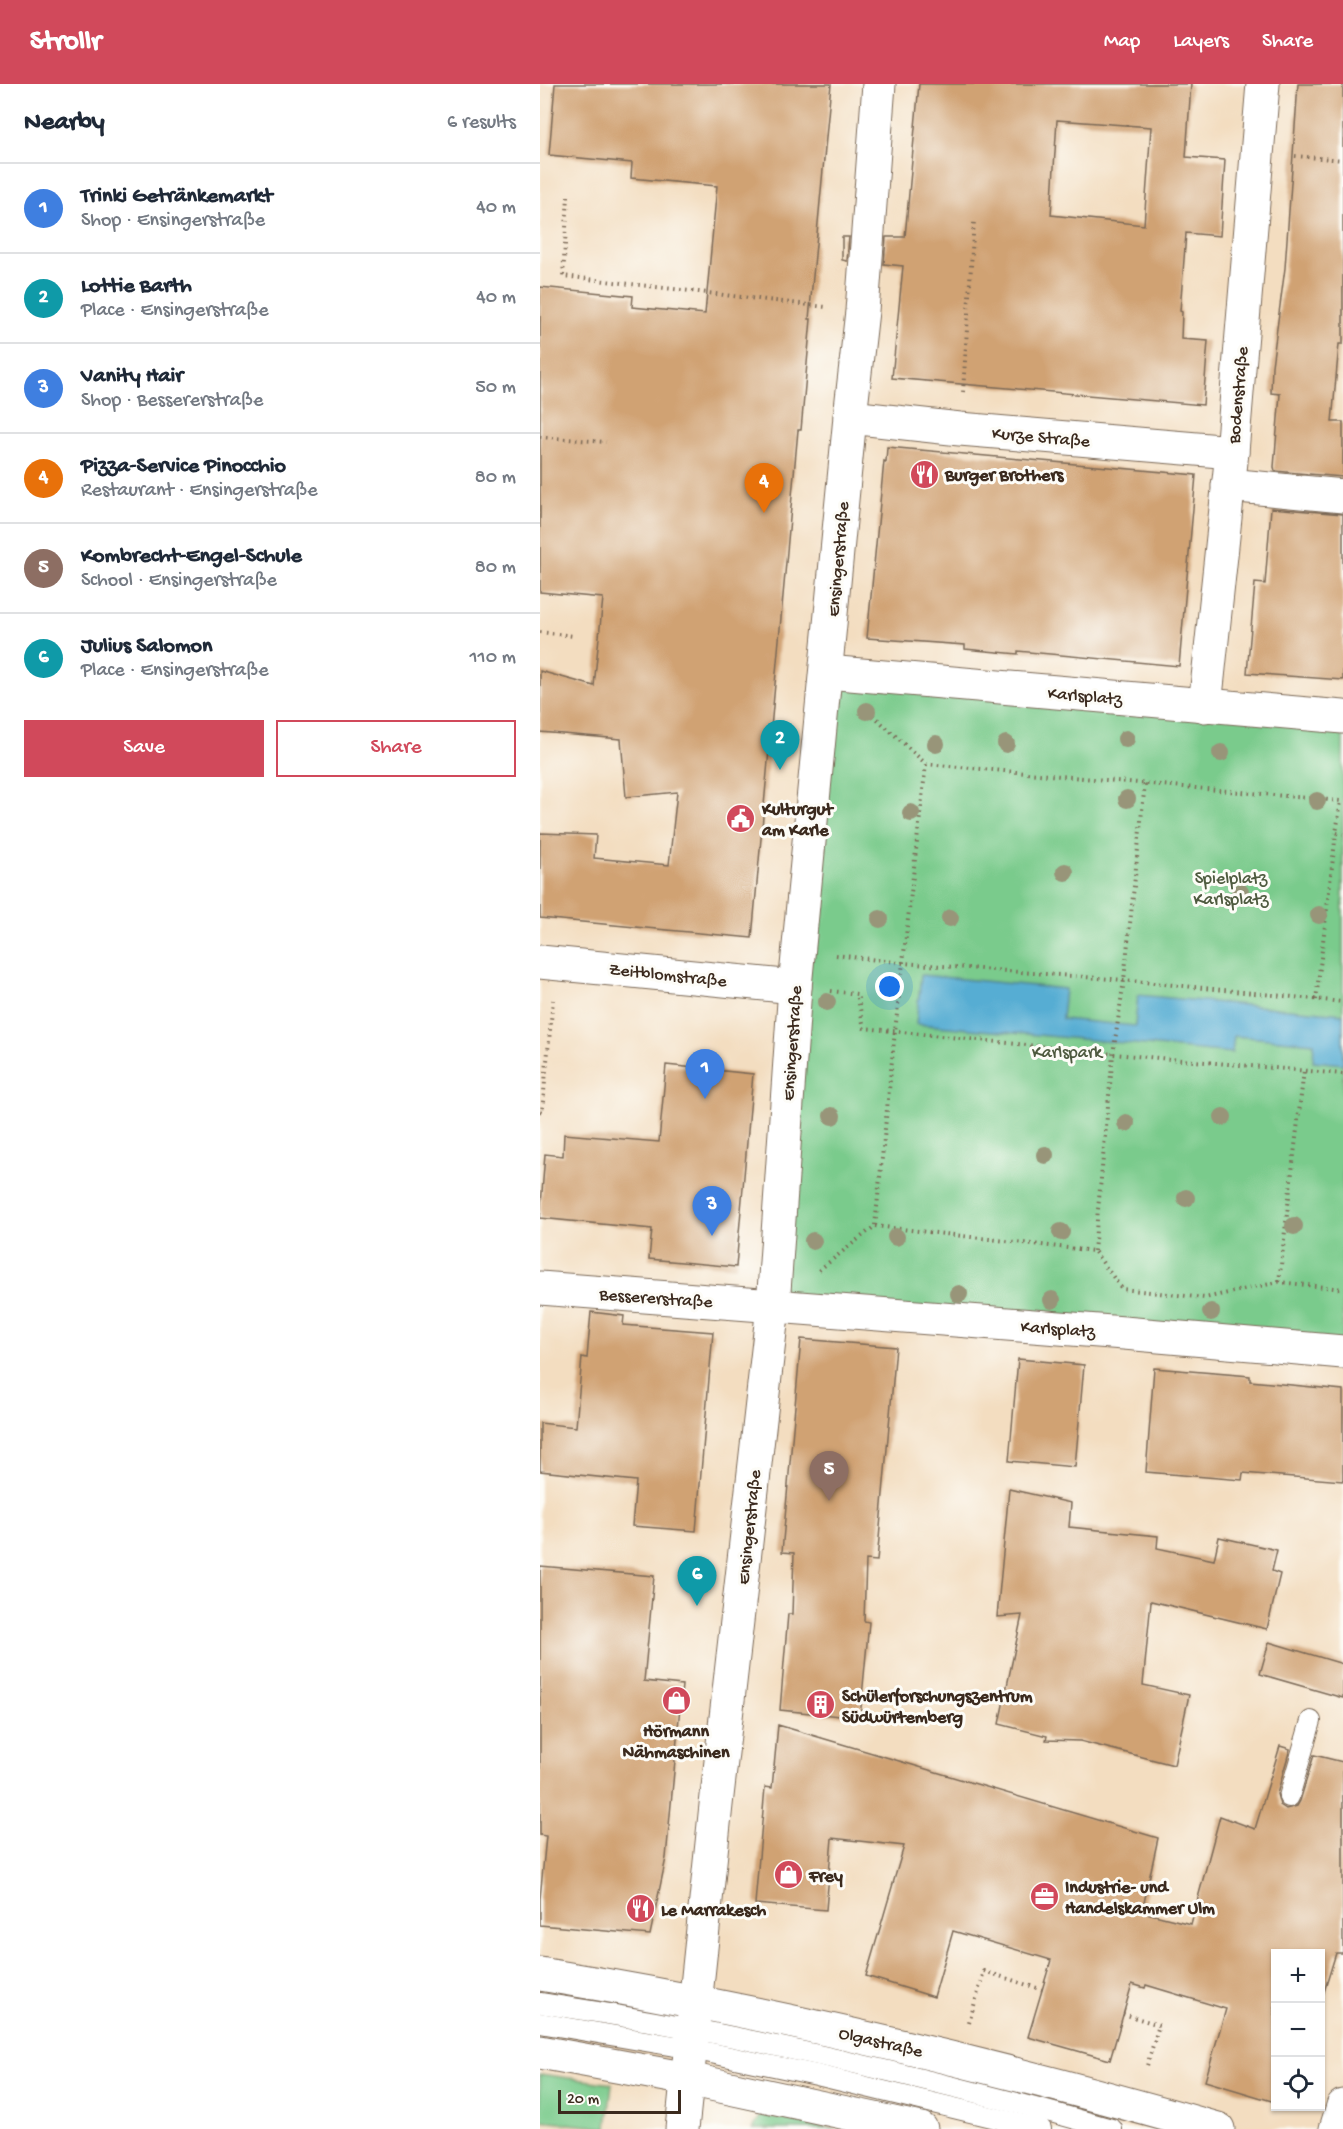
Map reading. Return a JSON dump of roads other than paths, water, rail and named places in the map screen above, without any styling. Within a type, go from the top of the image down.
[{"type":"street","name":"Ensingerstraße","points":[[682,2129],[773,1306],[795,987],[862,311],[879,84]]},
{"type":"street","name":"Bodenstraße","points":[[1205,706],[1232,452],[1263,84]]},
{"type":"street","name":"Kurze Straße","points":[[850,417],[960,429],[1232,452]]},
{"type":"street","points":[[1228,485],[1343,496]]},
{"type":"street","name":"Karlsplatz","points":[[826,672],[1343,717]]},
{"type":"street","name":"Zeitblomstraße","points":[[549,962],[795,987]]},
{"type":"street","name":"Bessererstraße","points":[[540,1288],[773,1306]]},
{"type":"street","name":"Karlsplatz","points":[[773,1306],[1343,1352]]},
{"type":"street","name":"Olgastraße","points":[[540,1974],[692,2040],[921,2129]]},
{"type":"street","name":"Olgastraße","points":[[540,2052],[692,2040],[803,2023],[958,2058],[1218,2129]]},
{"type":"street","points":[[1336,2129],[1343,2106]]},
{"type":"lane","points":[[1289,1797],[1311,1721]]},
{"type":"lane","points":[[540,2003],[692,2040],[817,2075],[1041,2129]]},
{"type":"lane","points":[[540,2023],[692,2040],[885,2071],[979,2093],[1112,2129]]},
{"type":"water","points":[[921,975],[1065,989],[1062,1019],[1135,1026],[1138,995],[1343,1014],[1343,1064],[1313,1061],[1314,1043],[1234,1036],[1232,1053],[916,1024]]},
{"type":"place","name":"Burger Brothers","points":[[924,474]]},
{"type":"place","name":"Pizza-Service Pinocchio","points":[[764,513]]},
{"type":"place","name":"Lottie Barth","points":[[780,770]]},
{"type":"place","name":"Kulturgut am Karle","points":[[741,818]]},
{"type":"place","name":"Trinki Getränkemarkt","points":[[705,1099]]},
{"type":"place","name":"Vanity Hair","points":[[712,1236]]},
{"type":"place","name":"Kombrecht-Engel-Schule","points":[[829,1501]]},
{"type":"place","name":"Julius Salomon","points":[[697,1606]]},
{"type":"place","name":"Hörmann Nähmaschinen","points":[[676,1701]]},
{"type":"place","name":"Schülerforschungszentrum Südwürtemberg","points":[[821,1705]]},
{"type":"place","name":"Frey","points":[[788,1875]]},
{"type":"place","name":"Industrie- und Handelskammer Ulm","points":[[1044,1896]]},
{"type":"place","name":"Le Marrakesch","points":[[640,1909]]},
{"type":"park label","name":"Spielplatz Karlsplatz","points":[[1231,887]]},
{"type":"park label","name":"Karlspark","points":[[1067,1051]]}]
